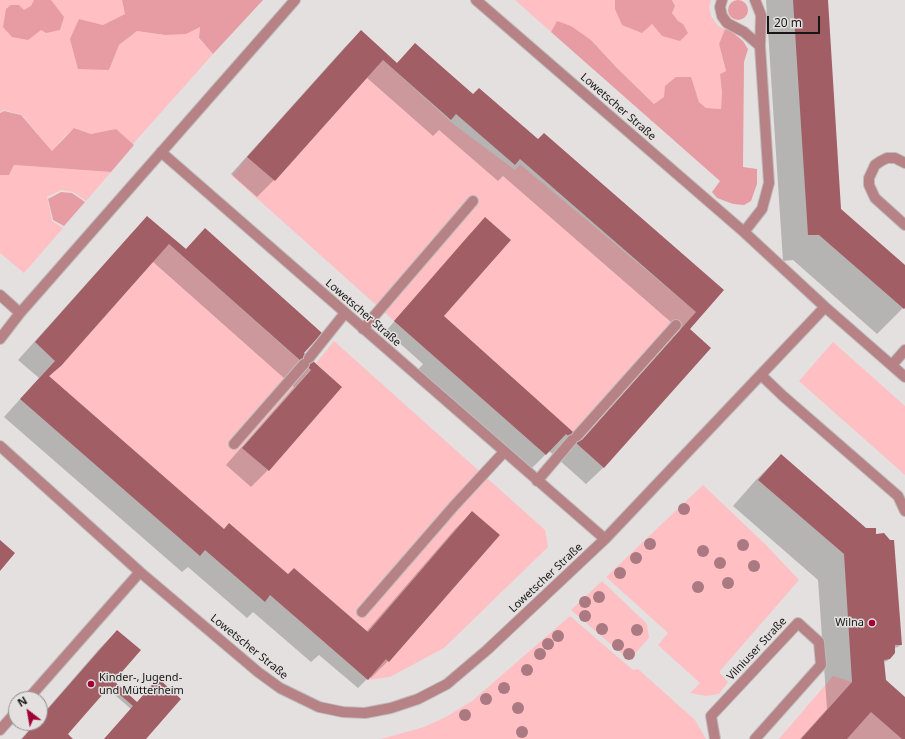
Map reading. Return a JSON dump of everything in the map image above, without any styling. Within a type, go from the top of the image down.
[{"type":"street","points":[[0,339],[20,313],[295,0]]},
{"type":"street","name":"Lowetscher Straße","points":[[476,0],[744,232],[825,307],[905,377]]},
{"type":"street","points":[[722,0],[720,7],[722,16],[727,23],[744,32],[760,46]]},
{"type":"street","points":[[744,232],[762,209],[766,198],[768,183],[760,46],[761,15],[755,0]]},
{"type":"street","name":"Lowetscher Straße","points":[[161,152],[604,539]]},
{"type":"street","points":[[905,163],[894,158],[887,158],[881,161],[875,165],[871,171],[869,185],[875,198],[881,205],[905,225]]},
{"type":"street","points":[[364,329],[472,200]]},
{"type":"street","points":[[0,294],[20,313]]},
{"type":"street","name":"Lowetscher Straße","points":[[0,446],[140,572],[258,672],[280,688],[319,708],[343,712],[365,713],[391,708],[418,699],[447,684],[486,650],[604,539],[825,307]]},
{"type":"street","points":[[234,444],[306,361],[345,313]]},
{"type":"street","points":[[537,481],[676,325]]},
{"type":"street","points":[[892,365],[905,350]]},
{"type":"street","points":[[761,375],[898,496],[905,511]]},
{"type":"street","points":[[362,612],[454,506],[504,452]]},
{"type":"street","points":[[35,691],[140,572]]},
{"type":"street","name":"Vilniuser Straße","points":[[715,739],[711,716],[798,623],[819,642],[821,665],[755,739]]},
{"type":"street","points":[[0,730],[8,721]]},
{"type":"shaded area","points":[[0,0],[122,0],[125,14],[103,25],[79,19],[109,70],[119,45],[137,31],[165,35],[200,26],[199,39],[213,54],[133,144],[115,129],[93,135],[75,128],[65,136],[52,151],[22,115],[4,110],[0,112]]},
{"type":"shaded area","points":[[34,0],[51,0],[64,17],[60,30],[46,33],[41,30],[28,40],[12,37],[3,27],[6,9],[11,5],[19,5],[24,10],[31,6]]},
{"type":"shaded area","points":[[122,0],[263,0],[213,54],[199,38],[200,27],[186,34],[165,35],[137,31],[119,45],[109,70],[78,69],[70,39],[79,19],[103,25],[125,14]]},
{"type":"shaded area","points":[[515,0],[615,0],[615,9],[652,24],[662,36],[678,21],[672,13],[675,6],[672,0],[711,0],[709,7],[711,16],[718,26],[725,29],[719,44],[726,71],[720,74],[722,93],[721,109],[706,108],[699,102],[697,94],[664,97],[654,104],[591,40],[557,21],[551,32]]},
{"type":"shaded area","points":[[615,0],[672,0],[675,6],[672,13],[678,21],[683,24],[688,33],[680,41],[662,36],[652,24],[642,33],[622,25],[615,9]]},
{"type":"shaded area","points":[[734,0],[742,0],[748,6],[748,14],[742,20],[734,20],[728,14],[728,6]]},
{"type":"shaded area","points":[[557,21],[571,26],[591,40],[654,104],[664,97],[665,86],[676,77],[691,77],[699,102],[706,108],[721,109],[722,93],[720,74],[726,71],[719,44],[725,29],[731,31],[743,41],[748,49],[744,62],[743,167],[757,169],[757,184],[751,201],[744,205],[733,204],[717,198],[712,192],[720,181],[551,32]]},
{"type":"shaded area","points":[[383,60],[452,123],[515,170],[520,164],[696,312],[582,440],[444,316],[511,240],[485,218],[394,321],[232,176],[247,157],[275,181]]},
{"type":"shaded area","points":[[4,111],[21,115],[52,151],[74,128],[91,134],[116,129],[134,145],[111,172],[14,165],[9,175],[0,175],[0,113]]},
{"type":"shaded area","points":[[14,165],[111,172],[86,201],[73,192],[61,190],[47,197],[52,221],[63,228],[24,273],[0,253],[0,175],[9,175]]},
{"type":"shaded area","points":[[61,192],[72,193],[85,202],[64,226],[53,220],[48,199]]},
{"type":"shaded area","points":[[169,244],[310,370],[242,447],[268,471],[342,387],[316,363],[334,341],[545,530],[548,547],[444,648],[390,677],[368,680],[386,659],[389,662],[500,535],[472,511],[368,632],[294,568],[288,574],[229,523],[224,529],[49,376],[61,366]]},
{"type":"shaded area","points":[[833,342],[905,406],[905,475],[799,381]]},
{"type":"shaded area","points":[[703,485],[766,545],[799,580],[719,672],[728,682],[719,694],[706,696],[690,693],[700,683],[658,645],[668,633],[606,577]]},
{"type":"shaded area","points":[[602,581],[647,624],[649,638],[629,660],[571,610]]},
{"type":"shaded area","points":[[570,616],[633,670],[638,669],[695,720],[706,739],[381,739],[424,727],[446,717],[472,701]]},
{"type":"shaded area","points":[[833,676],[852,682],[801,739],[779,739]]},
{"type":"shaded area","points":[[871,712],[902,739],[847,739]]},
{"type":"building","points":[[793,0],[828,0],[841,209],[905,265],[904,309],[819,235],[808,235]]},
{"type":"building","points":[[361,30],[397,63],[415,43],[473,94],[479,88],[538,139],[544,133],[724,290],[690,329],[711,348],[604,468],[566,434],[546,455],[394,321],[485,217],[511,240],[444,316],[582,440],[696,312],[520,159],[515,165],[456,114],[451,120],[383,60],[275,181],[247,157]]},
{"type":"building","points":[[147,216],[186,249],[205,228],[322,333],[304,353],[342,387],[269,471],[242,448],[311,370],[169,244],[61,366],[49,376],[224,529],[229,523],[288,574],[294,568],[368,632],[472,511],[500,535],[389,662],[386,659],[368,680],[270,595],[265,602],[205,550],[200,556],[20,399],[55,361],[35,342]]},
{"type":"building","points":[[781,454],[866,528],[876,528],[876,534],[884,533],[890,540],[894,540],[902,645],[895,645],[895,653],[890,659],[884,660],[886,680],[905,697],[905,739],[902,739],[871,712],[847,739],[801,739],[852,682],[844,554],[758,480]]},
{"type":"building","points":[[0,540],[15,553],[0,571]]},
{"type":"building","name":"Kinder-, Jugend- und Mütterheim","points":[[117,630],[141,650],[114,681],[137,702],[158,678],[181,699],[146,739],[104,739],[133,706],[110,686],[68,734],[73,739],[22,739],[29,731],[48,731],[48,709]]},
{"type":"place","name":"Wilna","points":[[872,623]]},
{"type":"place","name":"Kinder-, Jugend- und Mütterheim","points":[[91,684]]}]
